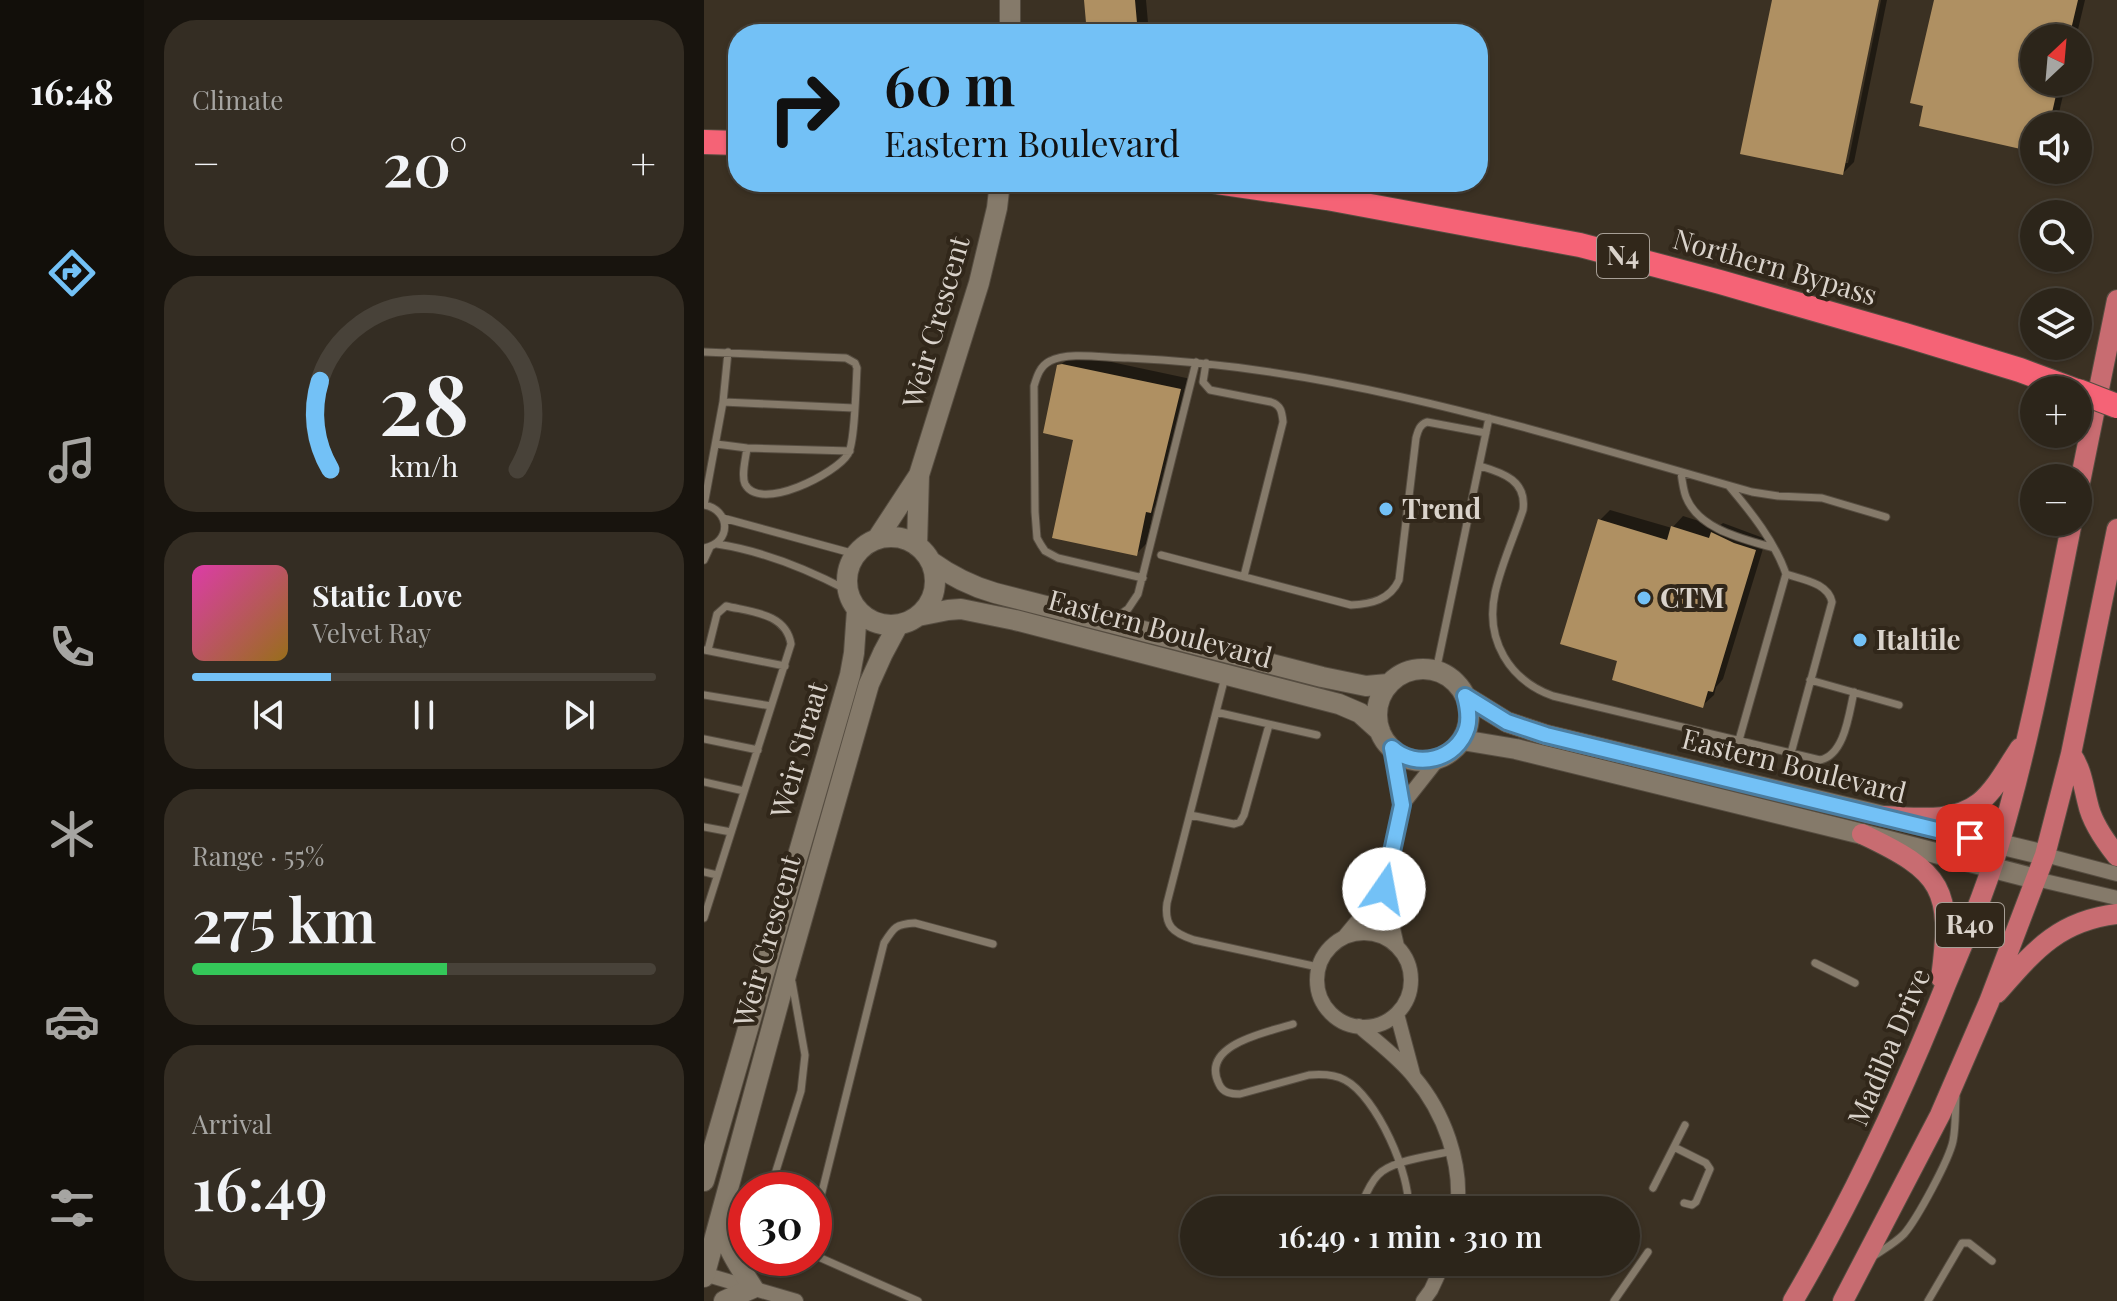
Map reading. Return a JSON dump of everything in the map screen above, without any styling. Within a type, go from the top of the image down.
[{"type":"highway","points":[[704,142],[728,143]]},
{"type":"highway","name":"Northern Bypass","points":[[1286,192],[1580,245],[1749,290],[2036,376]]},
{"type":"highway","name":"Northern Bypass","points":[[2092,397],[2117,406]]},
{"type":"main road","points":[[2084,464],[2117,300]]},
{"type":"main road","name":"R40","points":[[1843,1301],[1940,1115],[1989,1002],[2045,855],[2071,754],[2117,529]]},
{"type":"main road","name":"Madiba Drive","points":[[1793,1301],[1856,1189],[1907,1080],[1992,868],[2029,735],[2069,536]]},
{"type":"main road","points":[[1882,816],[1946,817],[1970,809],[1993,788],[2029,735]]},
{"type":"main road","points":[[2071,754],[2084,781],[2094,820],[2117,856]]},
{"type":"main road","points":[[1862,834],[1909,857],[1927,872],[1939,891],[1946,919],[1936,1010]]},
{"type":"main road","points":[[1989,1002],[2052,937],[2090,919],[2117,914]]},
{"type":"street","points":[[1010,0],[1010,24]]},
{"type":"street","name":"Weir Crescent","points":[[919,475],[979,283],[999,192]]},
{"type":"street","points":[[877,539],[919,475]]},
{"type":"street","points":[[919,475],[924,553],[934,572],[935,585],[927,607],[918,616],[898,625],[883,625],[869,620],[857,610],[847,590],[846,577],[855,554],[864,545],[891,537],[905,539],[924,553]]},
{"type":"street","name":"Eastern Boulevard","points":[[924,553],[947,573],[973,587],[1366,686],[1388,684],[1410,671],[1436,671],[1458,685],[1465,696],[1507,722],[1546,735],[2117,874]]},
{"type":"street","name":"Weir Straat","points":[[704,1181],[850,675],[857,610]]},
{"type":"street","name":"Eastern Boulevard","points":[[918,616],[948,610],[973,611],[1339,704],[1360,713],[1380,731],[1392,748]]},
{"type":"street","name":"Weir Crescent","points":[[704,1275],[869,684],[898,625]]},
{"type":"street","points":[[1380,731],[1378,706],[1388,684]]},
{"type":"street","points":[[1392,748],[1411,759],[1425,761],[1439,758],[1452,750],[1462,740],[1468,726],[1469,711],[1465,696]]},
{"type":"street","name":"Eastern Boulevard","points":[[1462,740],[1516,749],[2117,898]]},
{"type":"street","points":[[1392,748],[1402,805],[1384,889],[1397,946]]},
{"type":"street","points":[[1402,805],[1439,758]]},
{"type":"street","points":[[1345,936],[1369,932],[1384,937],[1397,946],[1406,958],[1411,972],[1411,988],[1397,1014],[1384,1023],[1368,1027],[1338,1019],[1326,1008],[1316,978],[1327,949],[1345,936],[1384,889]]},
{"type":"street","points":[[1397,1014],[1413,1075]]},
{"type":"street","points":[[1359,1026],[1413,1075],[1432,1101],[1449,1139],[1458,1196]]},
{"type":"street","points":[[720,1220],[736,1262],[753,1288]]},
{"type":"street","points":[[704,1275],[796,1301]]},
{"type":"street","points":[[1424,1301],[1438,1276]]},
{"type":"street","points":[[724,1301],[753,1288]]},
{"type":"lane","points":[[704,352],[846,358],[857,368],[850,451],[835,467],[809,483],[789,490],[757,493],[744,480],[747,448]]},
{"type":"lane","points":[[728,352],[723,402],[704,505],[714,508],[723,518],[855,554]]},
{"type":"lane","points":[[1143,578],[1058,558],[1051,555],[1037,538],[1034,386],[1044,365],[1056,358],[1070,356],[1206,363],[1386,392],[1728,485],[1778,496],[1822,498],[1886,517]]},
{"type":"lane","points":[[1107,622],[1128,609],[1138,594],[1196,362]]},
{"type":"lane","points":[[1206,363],[1203,382],[1210,390],[1271,402],[1282,412],[1283,422],[1244,576]]},
{"type":"lane","points":[[723,402],[854,408]]},
{"type":"lane","points":[[1436,671],[1489,418]]},
{"type":"lane","points":[[1161,555],[1351,605],[1381,600],[1399,580],[1419,428],[1427,422],[1486,433]]},
{"type":"lane","points":[[716,444],[850,451]]},
{"type":"lane","points":[[1480,466],[1500,474],[1522,490],[1523,510],[1493,607],[1494,629],[1506,661],[1521,679],[1544,693],[1826,760],[1840,746],[1854,692]]},
{"type":"lane","points":[[1681,472],[1687,500],[1699,515],[1725,531],[1774,548]]},
{"type":"lane","points":[[1728,485],[1774,548],[1786,574],[1739,740]]},
{"type":"lane","points":[[704,560],[710,546],[724,532],[723,518]]},
{"type":"lane","points":[[710,546],[757,552],[817,574],[847,590]]},
{"type":"lane","points":[[1786,574],[1820,585],[1832,597],[1791,753]]},
{"type":"lane","points":[[704,917],[785,666],[791,644],[780,623],[769,617],[726,606],[719,611],[706,650],[785,666]]},
{"type":"lane","points":[[1226,675],[1166,916],[1170,927],[1194,940],[1318,967]]},
{"type":"lane","points":[[1810,680],[1899,705]]},
{"type":"lane","points":[[704,695],[771,706]]},
{"type":"lane","points":[[1216,712],[1317,735]]},
{"type":"lane","points":[[1190,815],[1234,824],[1240,822],[1269,725]]},
{"type":"lane","points":[[704,739],[758,750]]},
{"type":"lane","points":[[704,782],[744,791]]},
{"type":"lane","points":[[704,827],[731,832]]},
{"type":"lane","points":[[704,872],[717,875]]},
{"type":"lane","points":[[827,1172],[884,943],[893,928],[915,923],[993,944]]},
{"type":"lane","points":[[1815,963],[1855,983]]},
{"type":"lane","points":[[776,1172],[801,1091],[805,1055],[788,968]]},
{"type":"lane","points":[[1293,1024],[1227,1048],[1218,1060],[1216,1075],[1219,1084],[1231,1094],[1240,1094],[1309,1075],[1344,1079],[1368,1100],[1401,1163],[1408,1196]]},
{"type":"lane","points":[[1653,1188],[1685,1125]]},
{"type":"lane","points":[[1674,1147],[1706,1163],[1710,1169],[1696,1202],[1692,1205],[1684,1203]]},
{"type":"lane","points":[[1367,1196],[1378,1175],[1388,1167],[1452,1151]]},
{"type":"lane","points":[[1928,1301],[1962,1243],[1969,1243],[1992,1261]]},
{"type":"lane","points":[[1614,1301],[1648,1252]]},
{"type":"lane","points":[[832,1263],[918,1301]]},
{"type":"building","points":[[1084,0],[1135,0],[1137,24],[1086,24]]},
{"type":"building","points":[[1772,0],[1879,0],[1843,175],[1740,154]]},
{"type":"building","points":[[1934,0],[2078,0],[2072,24],[2020,24],[2020,96],[2056,96],[2052,112],[2020,112],[2020,149],[1919,126],[1923,106],[1910,103]]},
{"type":"building","points":[[1057,365],[1181,389],[1151,513],[1146,512],[1137,556],[1052,538],[1073,440],[1043,433]]},
{"type":"building","points":[[1598,519],[1667,540],[1671,526],[1709,538],[1711,532],[1756,550],[1713,692],[1708,691],[1703,708],[1612,680],[1617,661],[1560,644]]},
{"type":"place","name":"Trend","points":[[1386,509]]},
{"type":"place","name":"CTM","points":[[1644,598]]},
{"type":"place","name":"Italtile","points":[[1860,640]]},
{"type":"route","points":[[1384,889],[1402,805],[1392,748],[1411,759],[1425,761],[1439,758],[1452,750],[1462,740],[1468,726],[1469,711],[1465,696],[1507,722],[1546,735],[1970,838]]}]
